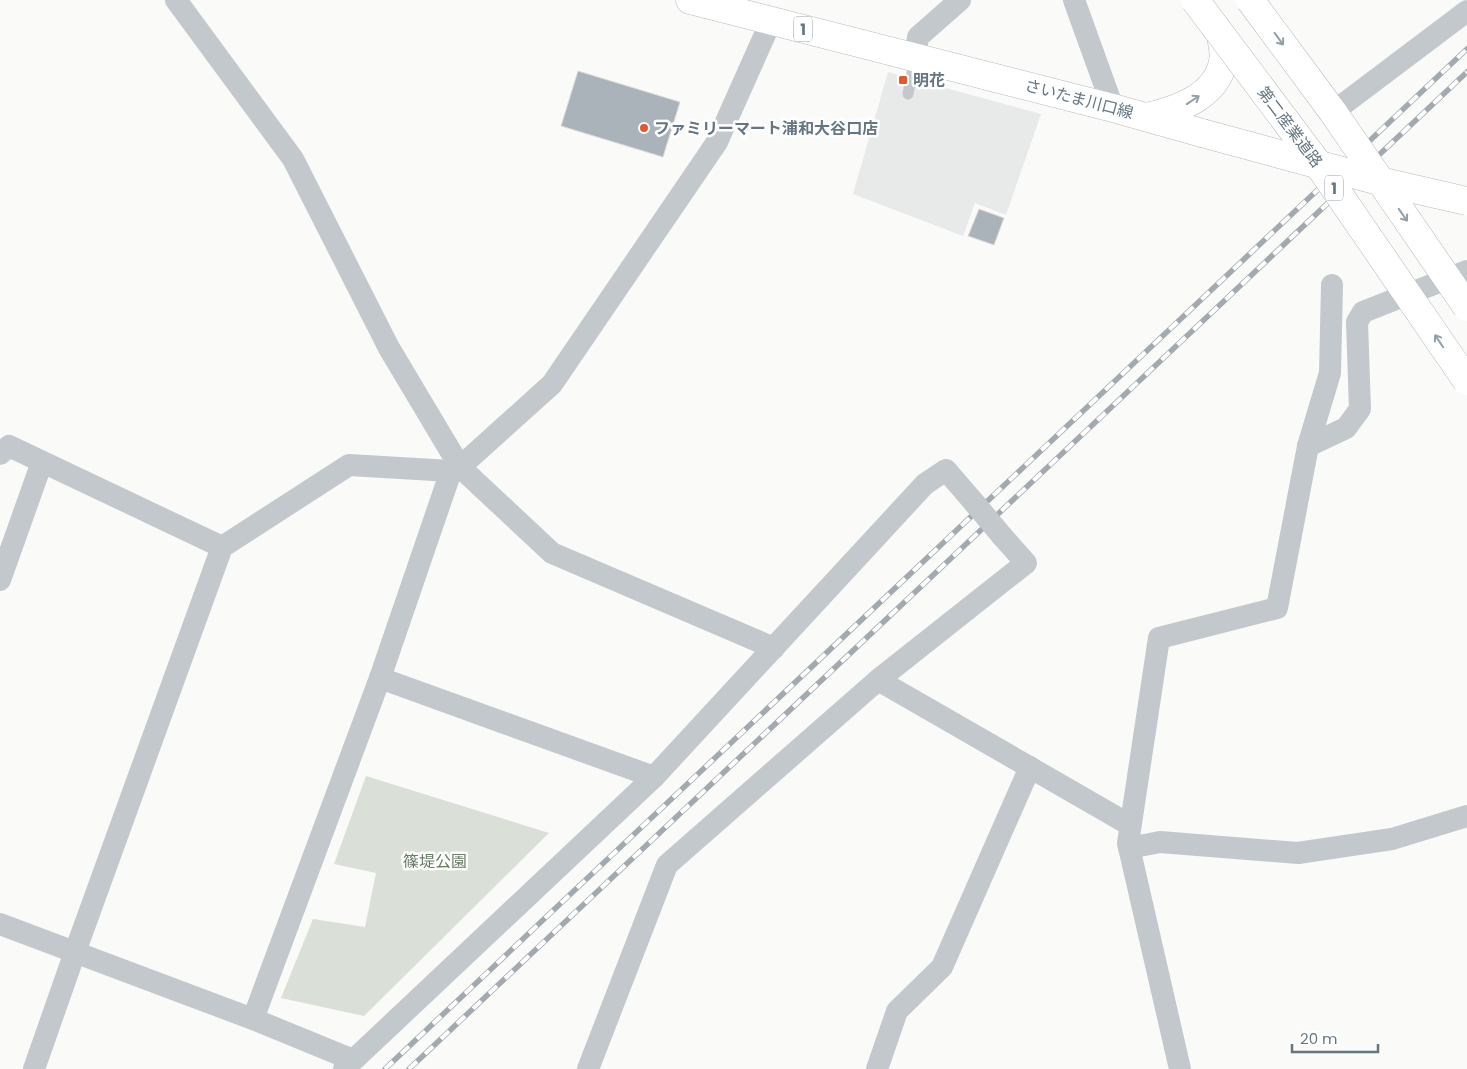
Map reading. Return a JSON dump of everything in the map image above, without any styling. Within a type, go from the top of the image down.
[{"type":"main road","name":"さいたま川口線","points":[[690,0],[1113,108],[1379,181],[1467,201]]},
{"type":"main road","name":"第二産業道路","points":[[1194,0],[1318,164],[1467,381]]},
{"type":"main road","points":[[1250,0],[1333,112],[1467,307]]},
{"type":"main road","points":[[1147,117],[1189,104],[1203,93],[1218,76],[1223,62],[1224,51],[1221,35]]},
{"type":"street","points":[[176,0],[293,158],[390,348],[456,469],[552,553],[774,648]]},
{"type":"street","points":[[915,57],[918,37],[960,0]]},
{"type":"street","points":[[1074,0],[1113,108]]},
{"type":"street","points":[[1333,112],[1467,11]]},
{"type":"street","points":[[253,1019],[456,469],[552,384],[716,142],[771,21]]},
{"type":"street","points":[[1308,446],[1346,428],[1360,409],[1357,322],[1363,312],[1467,271]]},
{"type":"street","points":[[1180,1069],[1128,843],[1159,638],[1276,608],[1308,446],[1330,373],[1332,285]]},
{"type":"street","points":[[0,454],[9,446],[222,547]]},
{"type":"street","points":[[0,580],[42,462]]},
{"type":"street","points":[[34,1069],[222,547],[349,465],[456,469]]},
{"type":"street","points":[[0,924],[253,1019],[348,1065],[654,777],[925,484],[946,470],[1026,563],[878,680],[667,865],[590,1068]]},
{"type":"street","points":[[380,678],[654,777]]},
{"type":"street","points":[[878,680],[1130,825]]},
{"type":"street","points":[[877,1069],[897,1011],[942,967],[1030,767]]},
{"type":"street","points":[[1129,848],[1160,842],[1298,853],[1392,839],[1467,816]]},
{"type":"lane","points":[[908,94],[915,57]]},
{"type":"shaded area","points":[[888,72],[1041,114],[1006,215],[975,203],[963,236],[853,194]]},
{"type":"green space","name":"篠堤公園","points":[[366,776],[549,833],[364,1016],[281,998],[313,919],[365,927],[376,873],[334,864]]},
{"type":"building","points":[[578,71],[680,102],[663,157],[561,126]]},
{"type":"building","points":[[979,209],[1004,218],[994,245],[968,236]]},
{"type":"railway","points":[[385,1069],[1467,49]]},
{"type":"railway","points":[[409,1069],[1467,72]]},
{"type":"place","name":"明花","points":[[903,80]]},
{"type":"place","name":"ファミリーマート浦和大谷口店","points":[[644,128]]}]
